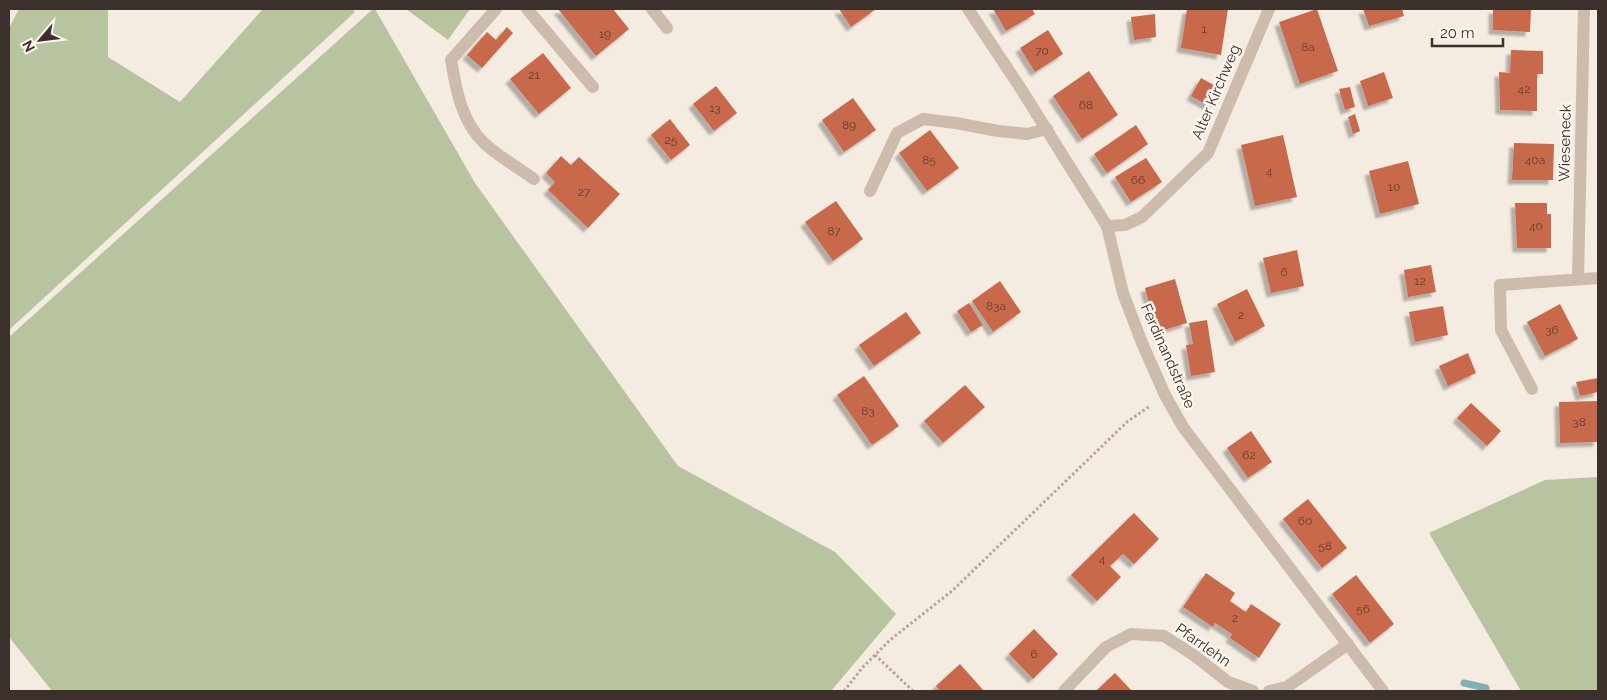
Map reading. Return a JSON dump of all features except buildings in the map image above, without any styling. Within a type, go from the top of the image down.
[{"type":"street","points":[[496,9],[451,60],[456,91],[466,117],[483,142],[534,179]]},
{"type":"street","points":[[527,9],[593,87]]},
{"type":"street","points":[[652,9],[667,28]]},
{"type":"street","name":"Ferdinandstraße","points":[[968,9],[1108,226],[1123,293],[1142,344],[1165,395],[1189,434],[1383,691]]},
{"type":"street","name":"Alter Kirchweg","points":[[1108,226],[1125,225],[1142,217],[1208,153],[1269,9]]},
{"type":"street","name":"Wieseneck","points":[[1578,279],[1584,9]]},
{"type":"street","points":[[870,190],[897,133],[923,119],[956,122],[998,131],[1027,134],[1046,129]]},
{"type":"street","points":[[1532,389],[1501,330],[1500,285],[1598,278]]},
{"type":"street","name":"Pfarrlehn","points":[[1064,691],[1106,647],[1131,634],[1164,636],[1195,656],[1228,682],[1253,691]]},
{"type":"street","points":[[1269,691],[1287,687],[1348,644]]},
{"type":"path","points":[[844,691],[863,667],[890,640],[952,591],[1127,422],[1165,395]]},
{"type":"path","points":[[875,655],[913,691]]},
{"type":"green space","points":[[19,9],[108,9],[108,57],[180,102],[263,9],[352,9],[355,12],[9,330],[9,28]]},
{"type":"green space","points":[[375,9],[475,183],[678,466],[835,552],[896,614],[831,691],[52,691],[9,637],[9,337]]},
{"type":"green space","points":[[406,9],[470,9],[448,40]]},
{"type":"green space","points":[[1598,477],[1598,691],[1521,691],[1429,533],[1545,480]]},
{"type":"waterway","points":[[1464,683],[1486,688],[1486,691]]}]
